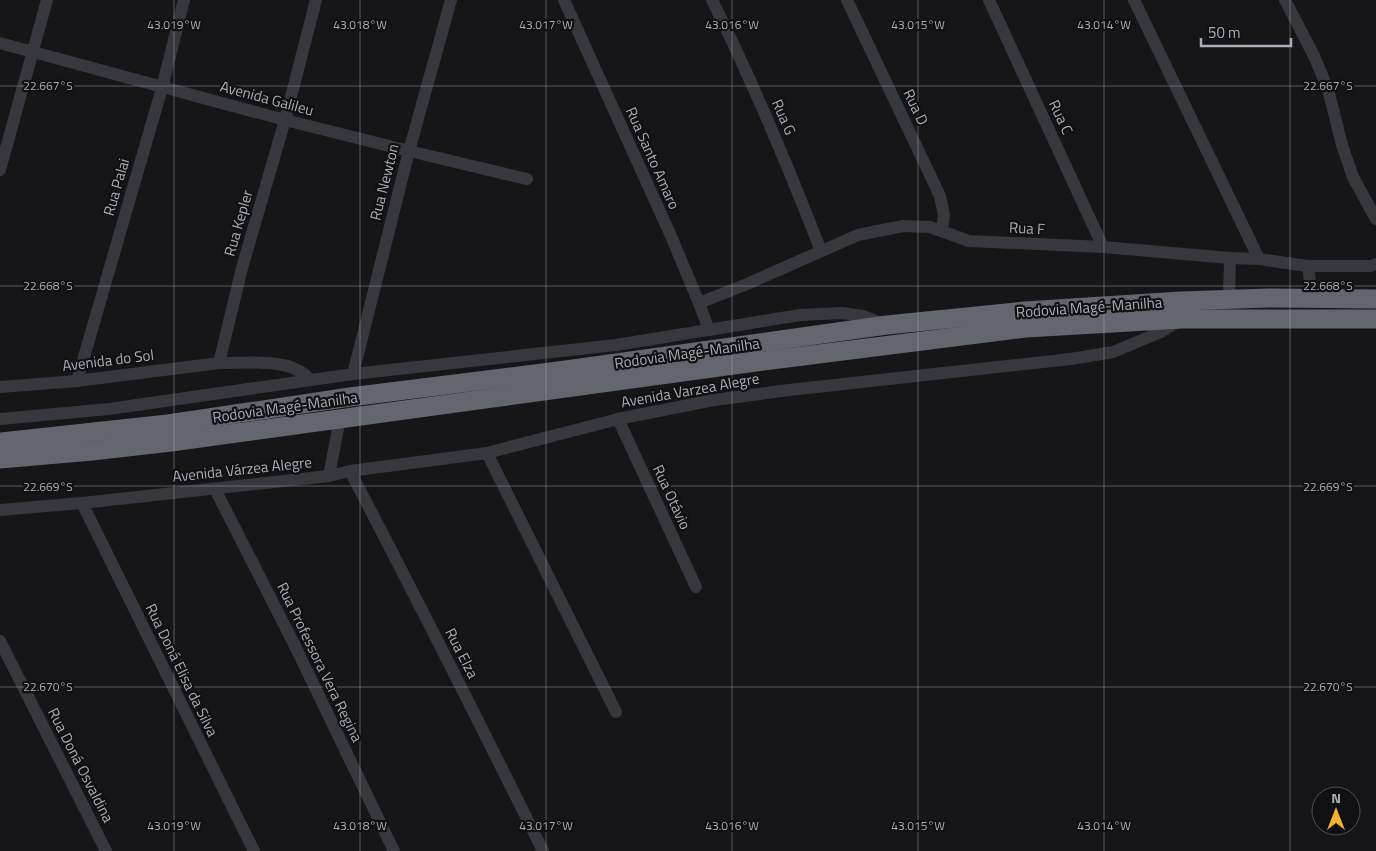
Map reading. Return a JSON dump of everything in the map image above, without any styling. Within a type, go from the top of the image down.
[{"type":"highway","name":"Rodovia Magé-Manilha","points":[[0,442],[168,424],[350,397],[575,369],[887,325],[1069,308],[1229,299],[1376,299]]},
{"type":"highway","name":"Rodovia Magé-Manilha","points":[[0,459],[161,443],[771,360],[1026,328],[1181,320],[1376,319]]},
{"type":"street","points":[[0,170],[47,0]]},
{"type":"street","name":"Rua Palai","points":[[77,381],[162,88],[184,0]]},
{"type":"street","name":"Rua Kepler","points":[[219,363],[242,268],[285,120],[316,0]]},
{"type":"street","name":"Rua Newton","points":[[353,374],[408,151],[451,0]]},
{"type":"street","name":"Rua Santo Amaro","points":[[564,0],[608,95],[709,330]]},
{"type":"street","name":"Rua G","points":[[712,0],[732,40],[781,151],[820,251]]},
{"type":"street","name":"Rua D","points":[[847,0],[940,196],[944,215],[942,230]]},
{"type":"street","name":"Rua C","points":[[988,0],[1103,248]]},
{"type":"street","points":[[1134,0],[1259,258]]},
{"type":"street","points":[[1285,0],[1314,56],[1328,89],[1342,145],[1353,177],[1376,219]]},
{"type":"street","name":"Avenida Galileu","points":[[0,43],[285,120],[527,178]]},
{"type":"street","name":"Rua F","points":[[699,303],[858,235],[903,226],[920,226],[942,230],[969,241],[1103,248],[1230,258],[1259,258],[1308,266],[1373,265]]},
{"type":"street","points":[[1229,299],[1230,258]]},
{"type":"street","points":[[1308,266],[1312,298]]},
{"type":"street","points":[[0,420],[109,409],[353,374],[616,345],[776,318],[830,312],[863,316],[887,325]]},
{"type":"street","name":"Avenida Varzea Alegre","points":[[487,453],[618,420],[714,400],[1072,359],[1113,352],[1161,332],[1181,320]]},
{"type":"street","points":[[219,363],[286,365],[302,372],[310,380]]},
{"type":"street","name":"Avenida do Sol","points":[[0,387],[77,381],[219,363]]},
{"type":"street","points":[[329,476],[340,418]]},
{"type":"street","name":"Rua Otávio","points":[[618,420],[696,587]]},
{"type":"street","points":[[487,453],[616,712]]},
{"type":"street","name":"Avenida Várzea Alegre","points":[[0,510],[329,476],[350,471],[487,453]]},
{"type":"street","name":"Rua Elza","points":[[350,471],[543,851]]},
{"type":"street","name":"Rua Professora Vera Regina","points":[[214,489],[295,646],[394,851]]},
{"type":"street","name":"Rua Doná Elisa da Silva","points":[[82,503],[254,851]]},
{"type":"street","name":"Rua Doná Osvaldina","points":[[0,641],[106,851]]}]
